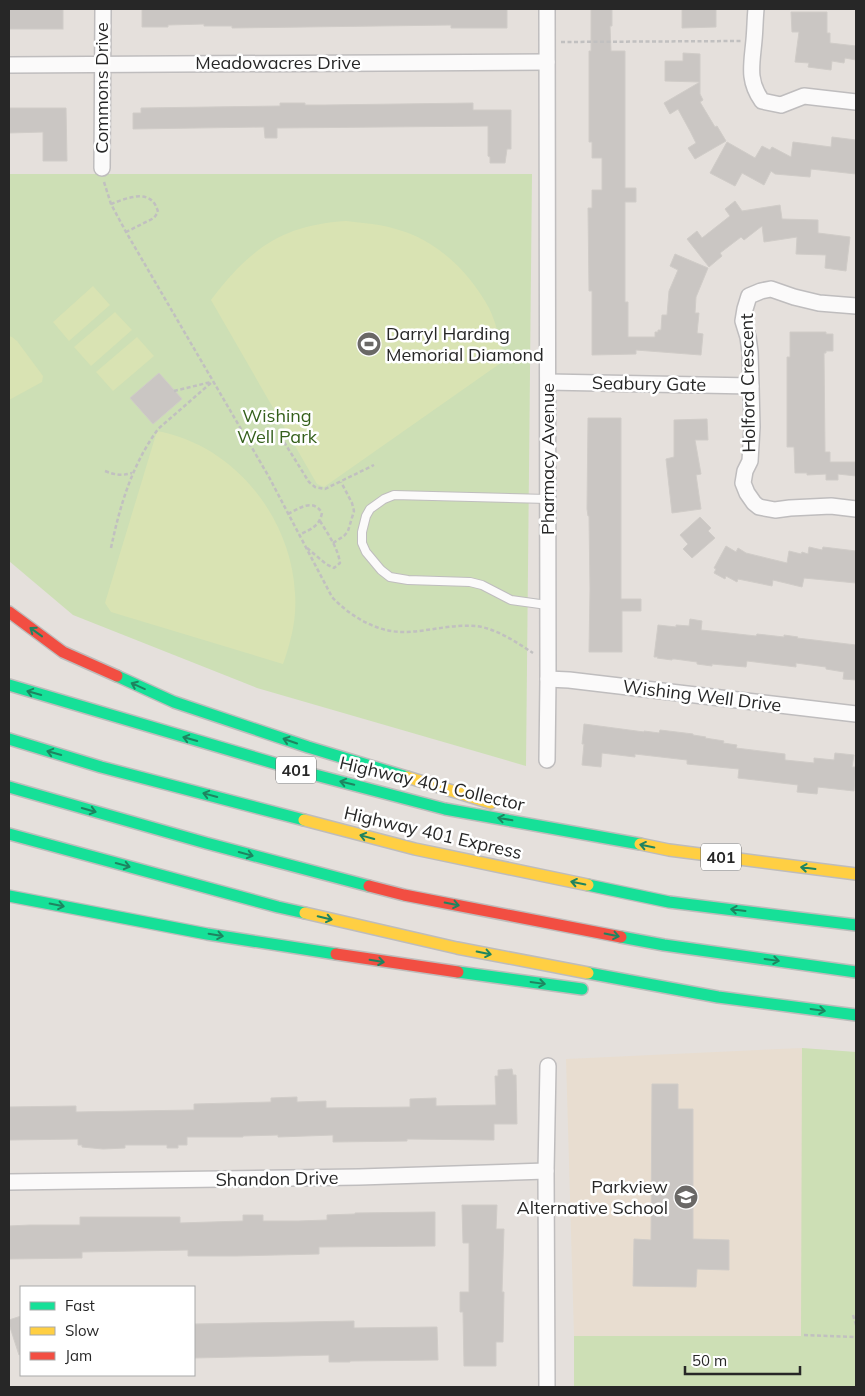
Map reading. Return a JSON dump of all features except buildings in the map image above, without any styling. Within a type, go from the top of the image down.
[{"type":"highway","points":[[9,612],[63,652],[174,702],[308,747],[587,834]]},
{"type":"highway","name":"Highway 401 Collector","points":[[9,685],[304,772],[445,809],[669,850],[856,874]]},
{"type":"highway","name":"Highway 401 Express","points":[[9,740],[110,769],[414,849],[670,902],[856,925]]},
{"type":"highway","points":[[9,787],[206,843],[404,895],[664,945],[856,972]]},
{"type":"highway","points":[[9,834],[278,907],[457,948],[718,997],[856,1015]]},
{"type":"highway","points":[[9,896],[272,945],[436,970],[589,990]]},
{"type":"highway","points":[[628,992],[718,997]]},
{"type":"street","name":"Commons Drive","points":[[102,168],[103,9]]},
{"type":"street","name":"Pharmacy Avenue","points":[[547,9],[547,760]]},
{"type":"street","points":[[756,9],[751,64],[757,94],[762,101],[781,104],[804,96],[856,102]]},
{"type":"street","name":"Meadowacres Drive","points":[[9,65],[547,62]]},
{"type":"street","name":"Holford Crescent","points":[[856,306],[819,303],[771,289],[749,296],[743,321],[750,352],[752,427],[750,461],[745,471],[743,482],[747,493],[759,507],[775,510],[831,506],[856,510]]},
{"type":"street","name":"Seabury Gate","points":[[548,382],[751,386]]},
{"type":"street","name":"Wishing Well Drive","points":[[548,679],[856,714]]},
{"type":"street","points":[[547,1387],[546,1171],[548,1066]]},
{"type":"street","name":"Shandon Drive","points":[[9,1182],[349,1178],[546,1171]]},
{"type":"lane","points":[[547,605],[511,600],[482,585],[470,582],[408,580],[390,577],[381,570],[366,552],[362,543],[362,532],[370,508],[394,495],[548,498]]},
{"type":"path","points":[[547,42],[754,40]]},
{"type":"path","points":[[102,168],[105,188],[126,232],[269,477],[332,597],[342,607],[364,621],[380,628],[402,632],[457,626],[477,626],[503,634],[548,661]]},
{"type":"path","points":[[111,204],[130,197],[139,196],[150,199],[157,206],[158,212],[154,218],[126,232]]},
{"type":"path","points":[[174,391],[212,382]]},
{"type":"path","points":[[111,548],[117,519],[132,473],[151,438],[158,429],[212,382]]},
{"type":"path","points":[[284,442],[309,482],[315,487],[325,489],[374,465]]},
{"type":"path","points":[[105,471],[113,475],[124,476],[132,473]]},
{"type":"path","points":[[333,543],[348,531],[354,511],[341,482]]},
{"type":"path","points":[[288,514],[311,504],[319,507],[322,513],[320,521],[299,535]]},
{"type":"path","points":[[304,545],[326,564],[334,568],[340,563],[333,543],[320,521]]},
{"type":"path","points":[[854,1315],[856,1325]]},
{"type":"path","points":[[804,1335],[856,1337]]},
{"type":"shaded area","name":"Parkview Alternative School","points":[[802,1048],[802,1336],[574,1336],[566,1059]]},
{"type":"green space","name":"Wishing Well Park","points":[[9,174],[532,174],[526,766],[257,688],[73,615],[9,561]]},
{"type":"green space","name":"Darryl Harding Memorial Diamond","points":[[346,221],[386,226],[399,230],[413,235],[440,250],[462,271],[489,308],[505,360],[324,487],[317,484],[211,300],[239,267],[268,243],[303,228],[323,223]]},
{"type":"green space","points":[[93,286],[110,305],[69,341],[53,322]]},
{"type":"green space","points":[[115,312],[132,330],[91,366],[74,347]]},
{"type":"green space","points":[[9,336],[17,341],[43,376],[42,382],[9,400]]},
{"type":"green space","points":[[137,337],[154,356],[113,391],[96,372]]},
{"type":"green space","points":[[157,431],[185,439],[210,452],[233,468],[253,489],[270,512],[283,538],[291,565],[295,593],[293,630],[283,664],[111,612],[105,603]]},
{"type":"green space","points":[[802,1048],[856,1052],[856,1387],[574,1387],[574,1336],[801,1336]]},
{"type":"traffic: fast","points":[[117,676],[174,702],[308,747],[407,777]]},
{"type":"traffic: fast","points":[[9,685],[304,772],[445,809],[640,844]]},
{"type":"traffic: fast","points":[[9,739],[101,767],[304,820]]},
{"type":"traffic: fast","points":[[9,787],[206,843],[369,886]]},
{"type":"traffic: fast","points":[[9,834],[305,913]]},
{"type":"traffic: fast","points":[[588,885],[669,902],[856,925]]},
{"type":"traffic: fast","points":[[9,896],[207,934],[336,954]]},
{"type":"traffic: fast","points":[[621,937],[664,945],[856,972]]},
{"type":"traffic: fast","points":[[458,972],[582,989]]},
{"type":"traffic: fast","points":[[588,973],[718,997],[856,1015]]},
{"type":"traffic: slow","points":[[407,777],[491,803]]},
{"type":"traffic: slow","points":[[304,820],[415,849],[588,885]]},
{"type":"traffic: slow","points":[[640,844],[669,850],[856,874]]},
{"type":"traffic: slow","points":[[305,913],[457,948],[588,973]]},
{"type":"traffic: jam","points":[[9,612],[63,652],[117,676]]},
{"type":"traffic: jam","points":[[369,886],[404,895],[621,937]]},
{"type":"traffic: jam","points":[[336,954],[458,972]]},
{"type":"place","name":"Darryl Harding Memorial Diamond","points":[[369,344]]},
{"type":"place","name":"Parkview Alternative School","points":[[686,1197]]}]
